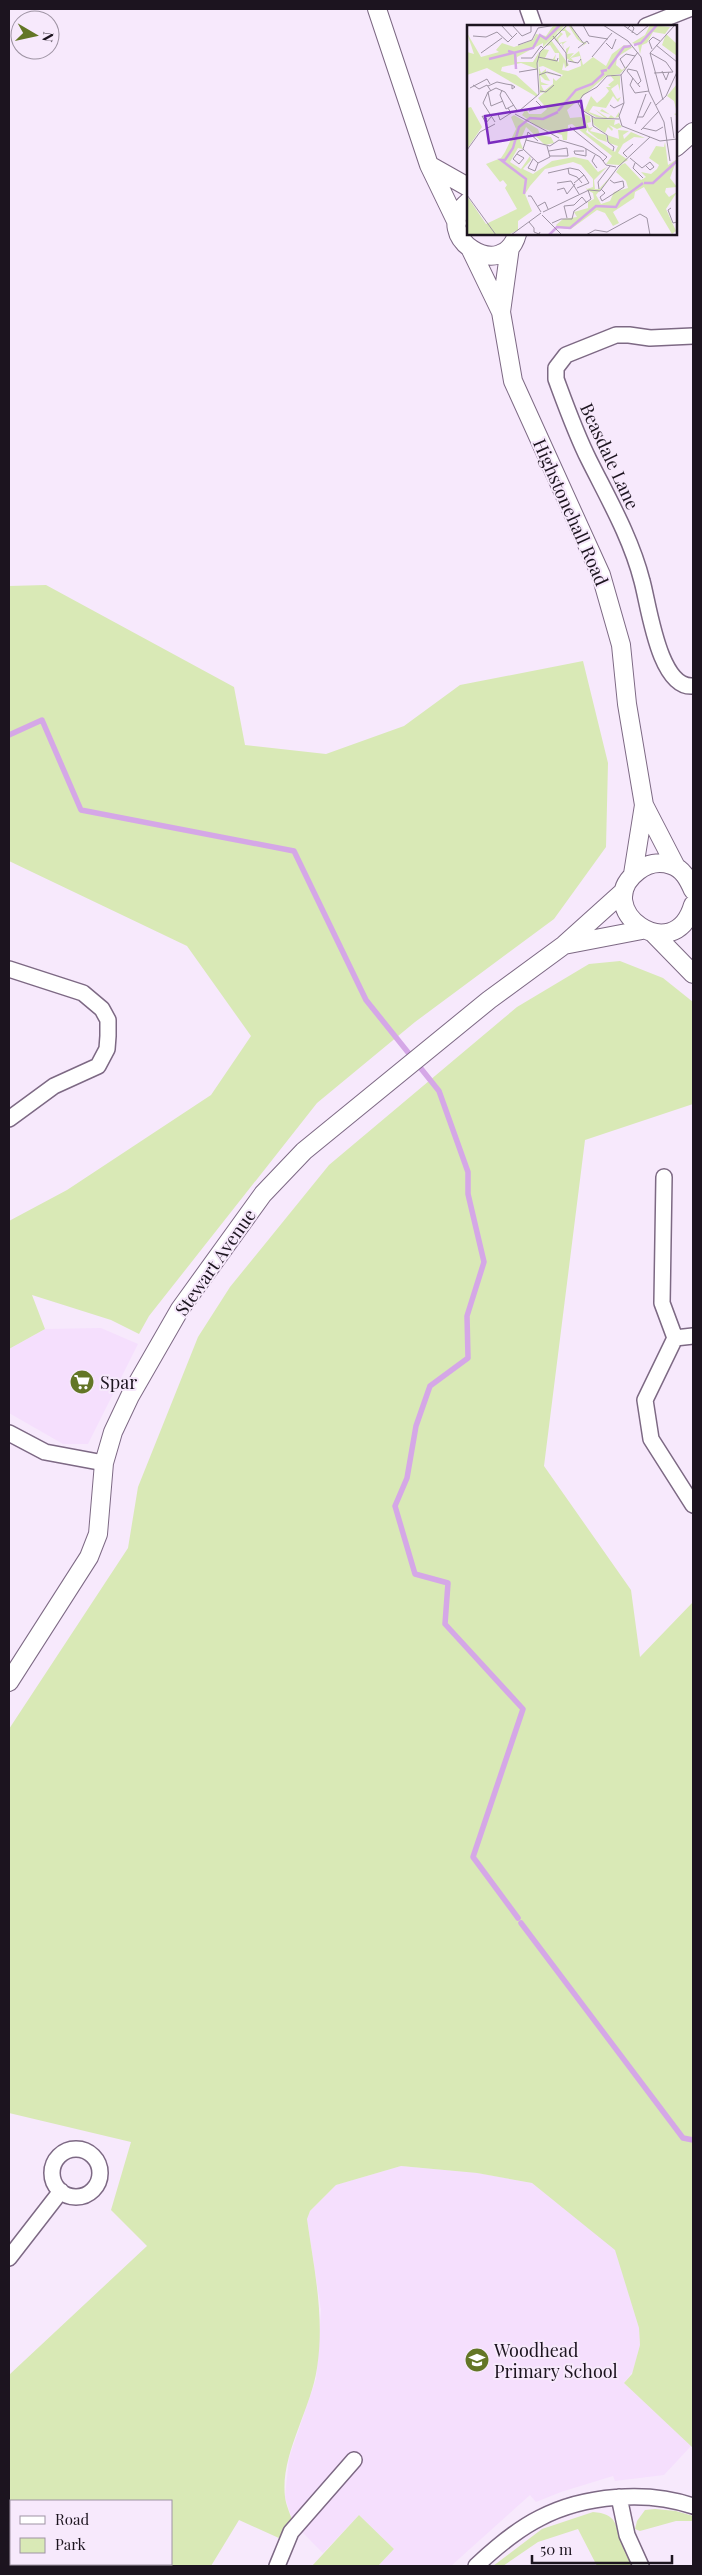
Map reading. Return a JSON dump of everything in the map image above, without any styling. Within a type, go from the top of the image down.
[{"type":"street","name":"Highstonehall Road","points":[[377,9],[429,165],[458,223],[463,243],[480,255],[491,256],[514,240]]},
{"type":"street","points":[[528,9],[534,25]]},
{"type":"street","points":[[649,25],[689,9]]},
{"type":"street","points":[[677,146],[693,132]]},
{"type":"street","points":[[429,165],[467,186]]},
{"type":"street","points":[[458,223],[459,213],[467,203]]},
{"type":"street","name":"Highstonehall Road","points":[[501,312],[514,240]]},
{"type":"street","name":"Highstonehall Road","points":[[471,250],[501,312],[513,381],[601,575],[621,645],[627,704],[644,805],[633,874],[624,891]]},
{"type":"street","name":"Beasdale Lane","points":[[693,336],[650,338],[629,334],[616,335],[566,355],[556,368],[556,379],[589,459],[612,502],[628,538],[642,578],[663,662],[675,680],[688,687],[693,686]]},
{"type":"street","name":"Highstonehall Road","points":[[644,805],[683,867],[693,890]]},
{"type":"street","points":[[633,874],[642,867],[655,863],[683,867]]},
{"type":"street","points":[[624,891],[624,903],[627,914],[693,974]]},
{"type":"street","name":"Stewart Avenue","points":[[9,1682],[89,1557],[98,1534],[104,1464],[112,1432],[130,1396],[180,1310],[263,1194],[304,1151],[343,1118],[489,1000],[564,945],[624,891]]},
{"type":"street","name":"Stewart Avenue","points":[[564,945],[648,932],[675,930],[692,916]]},
{"type":"street","points":[[9,969],[83,993],[102,1009],[108,1020],[108,1049],[98,1066],[54,1086],[9,1119]]},
{"type":"street","points":[[664,1177],[662,1303],[675,1338],[645,1400],[651,1439],[693,1505]]},
{"type":"street","points":[[675,1338],[693,1336]]},
{"type":"street","points":[[9,1433],[45,1452],[104,1464]]},
{"type":"street","points":[[9,2258],[62,2191]]},
{"type":"street","points":[[277,2566],[291,2532],[354,2460]]},
{"type":"street","points":[[476,2566],[540,2518],[580,2503],[619,2497],[673,2499],[693,2506]]},
{"type":"street","points":[[619,2497],[627,2535],[641,2566]]},
{"type":"shaded area","points":[[101,1328],[138,1344],[88,1444],[63,1444],[9,1413],[9,1349],[45,1329]]},
{"type":"shaded area","name":"Woodhead Primary School","points":[[401,2166],[477,2173],[532,2183],[615,2248],[639,2328],[640,2345],[633,2371],[624,2383],[691,2446],[664,2475],[615,2481],[613,2476],[536,2502],[530,2495],[451,2566],[378,2566],[394,2549],[359,2515],[323,2553],[293,2523],[285,2497],[289,2458],[316,2379],[321,2310],[307,2219],[310,2211],[336,2185]]},
{"type":"green space","points":[[46,585],[234,687],[245,745],[326,754],[404,726],[460,685],[583,661],[608,763],[606,847],[554,919],[415,1022],[317,1103],[149,1316],[139,1334],[111,1320],[32,1295],[45,1329],[9,1349],[9,1221],[67,1190],[211,1095],[251,1036],[187,946],[9,861],[9,586]]},
{"type":"green space","points":[[620,961],[663,978],[693,1002],[693,1104],[585,1140],[544,1466],[631,1590],[640,1657],[693,1602],[693,2448],[624,2383],[632,2374],[640,2345],[639,2328],[615,2250],[532,2183],[477,2173],[401,2166],[336,2185],[310,2211],[307,2219],[318,2293],[319,2349],[314,2384],[287,2465],[285,2497],[293,2523],[281,2539],[239,2520],[211,2566],[9,2566],[9,2375],[147,2246],[111,2210],[131,2142],[9,2113],[9,1729],[128,1548],[138,1487],[198,1337],[230,1287],[329,1165],[517,1007],[589,964]]},
{"type":"green space","points":[[645,2510],[676,2511],[693,2516],[693,2521],[676,2521],[640,2531],[635,2529],[637,2521]]},
{"type":"green space","points":[[593,2512],[607,2515],[614,2522],[623,2547],[633,2566],[597,2566],[578,2529],[538,2542],[503,2566],[493,2566],[542,2529]]},
{"type":"green space","points":[[359,2515],[394,2549],[378,2566],[312,2566]]},
{"type":"waterway","points":[[9,735],[42,720],[81,810],[294,851],[366,1000],[439,1091],[468,1172],[468,1194],[484,1262],[467,1316],[468,1358],[430,1386],[416,1426],[407,1478],[395,1506],[415,1574],[448,1583],[445,1624],[523,1709],[473,1857],[518,1918]]},
{"type":"waterway","points":[[521,1923],[683,2138],[693,2140]]},
{"type":"place","name":"Spar","points":[[82,1382]]},
{"type":"place","name":"Woodhead Primary School","points":[[477,2360]]}]
